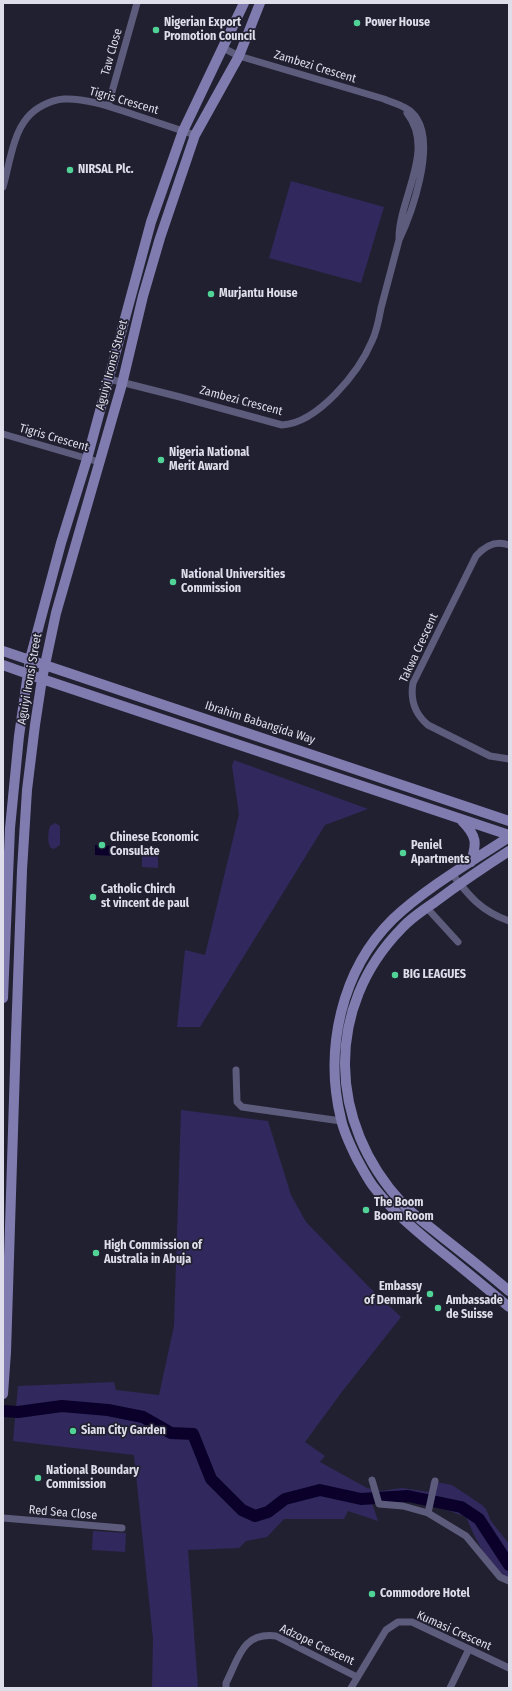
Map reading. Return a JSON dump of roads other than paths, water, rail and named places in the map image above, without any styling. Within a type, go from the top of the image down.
[{"type":"main road","name":"Aguiyi Ironsi Street","points":[[3,998],[4,928],[14,789],[30,659],[61,543],[87,459],[109,380],[151,222],[182,130],[244,3]]},
{"type":"main road","name":"Aguiyi Ironsi Street","points":[[3,1394],[6,1352],[19,940],[28,790],[35,724],[42,679],[56,612],[122,384],[143,296],[160,238],[195,135],[239,56],[260,3]]},
{"type":"main road","name":"Ibrahim Babangida Way","points":[[3,651],[509,821]]},
{"type":"main road","points":[[3,665],[509,836]]},
{"type":"main road","points":[[461,819],[470,829],[476,842],[471,862]]},
{"type":"main road","points":[[509,836],[452,874],[393,920],[370,948],[352,979],[341,1010],[335,1048],[335,1084],[341,1121],[362,1169],[372,1184],[383,1199],[405,1221],[509,1307]]},
{"type":"main road","points":[[509,851],[460,884],[402,927],[380,953],[358,994],[348,1024],[345,1056],[347,1092],[356,1130],[380,1176],[411,1212],[509,1291]]},
{"type":"street","name":"Taw Close","points":[[108,106],[137,3]]},
{"type":"street","name":"Zambezi Crescent","points":[[109,380],[282,424],[292,424],[303,419],[326,402],[347,381],[373,340],[399,240],[405,228],[420,178],[425,150],[424,140],[417,119],[407,108],[384,99],[239,56],[223,48]]},
{"type":"street","name":"Tigris Crescent","points":[[3,186],[19,130],[27,118],[36,109],[48,102],[62,99],[108,106],[195,135]]},
{"type":"street","name":"Tigris Crescent","points":[[3,434],[99,462]]},
{"type":"street","name":"Takwa Crescent","points":[[509,545],[497,543],[488,545],[476,556],[413,683],[411,693],[416,711],[421,719],[428,725],[490,756],[509,759]]},
{"type":"street","points":[[452,874],[477,904],[489,913],[509,921]]},
{"type":"street","points":[[428,908],[458,942]]},
{"type":"street","points":[[4,928],[20,929]]},
{"type":"street","points":[[4,939],[19,940]]},
{"type":"street","points":[[236,1070],[237,1102],[242,1107],[341,1121]]},
{"type":"street","points":[[372,1480],[380,1504],[403,1506],[428,1513],[466,1536],[500,1577],[509,1581]]},
{"type":"street","points":[[428,1513],[435,1481]]},
{"type":"street","name":"Red Sea Close","points":[[3,1518],[122,1528]]},
{"type":"street","name":"Kumasi Crescent","points":[[351,1688],[386,1630],[398,1622],[412,1622],[509,1668]]},
{"type":"street","name":"Adzope Crescent","points":[[226,1688],[226,1683],[245,1646],[253,1639],[265,1635],[276,1636],[357,1677]]},
{"type":"street","points":[[450,1688],[469,1649]]},
{"type":"waterway","points":[[3,1411],[18,1412],[62,1406],[108,1410],[143,1417],[171,1433],[193,1434],[211,1479],[242,1510],[255,1516],[268,1512],[285,1499],[320,1490],[361,1499],[408,1496],[461,1507],[479,1519],[509,1565]]},
{"type":"place","name":"Power House","points":[[357,23]]},
{"type":"place","name":"Nigerian Export Promotion Council","points":[[156,30]]},
{"type":"place","name":"NIRSAL Plc.","points":[[70,170]]},
{"type":"place","name":"Murjantu House","points":[[211,294]]},
{"type":"place","name":"Nigeria National Merit Award","points":[[161,460]]},
{"type":"place","name":"National Universities Commission","points":[[173,582]]},
{"type":"place","name":"Chinese Economic Consulate","points":[[102,845]]},
{"type":"place","name":"Peniel Apartments","points":[[403,853]]},
{"type":"place","name":"Catholic Chirch st vincent de paul","points":[[93,897]]},
{"type":"place","name":"BIG LEAGUES","points":[[395,975]]},
{"type":"place","name":"The Boom Boom Room","points":[[366,1210]]},
{"type":"place","name":"High Commission of Australia in Abuja","points":[[96,1253]]},
{"type":"place","name":"Embassy of Denmark","points":[[430,1294]]},
{"type":"place","name":"Ambassade de Suisse","points":[[438,1308]]},
{"type":"place","name":"Siam City Garden","points":[[73,1431]]},
{"type":"place","name":"National Boundary Commission","points":[[38,1478]]},
{"type":"place","name":"Commodore Hotel","points":[[372,1594]]}]
